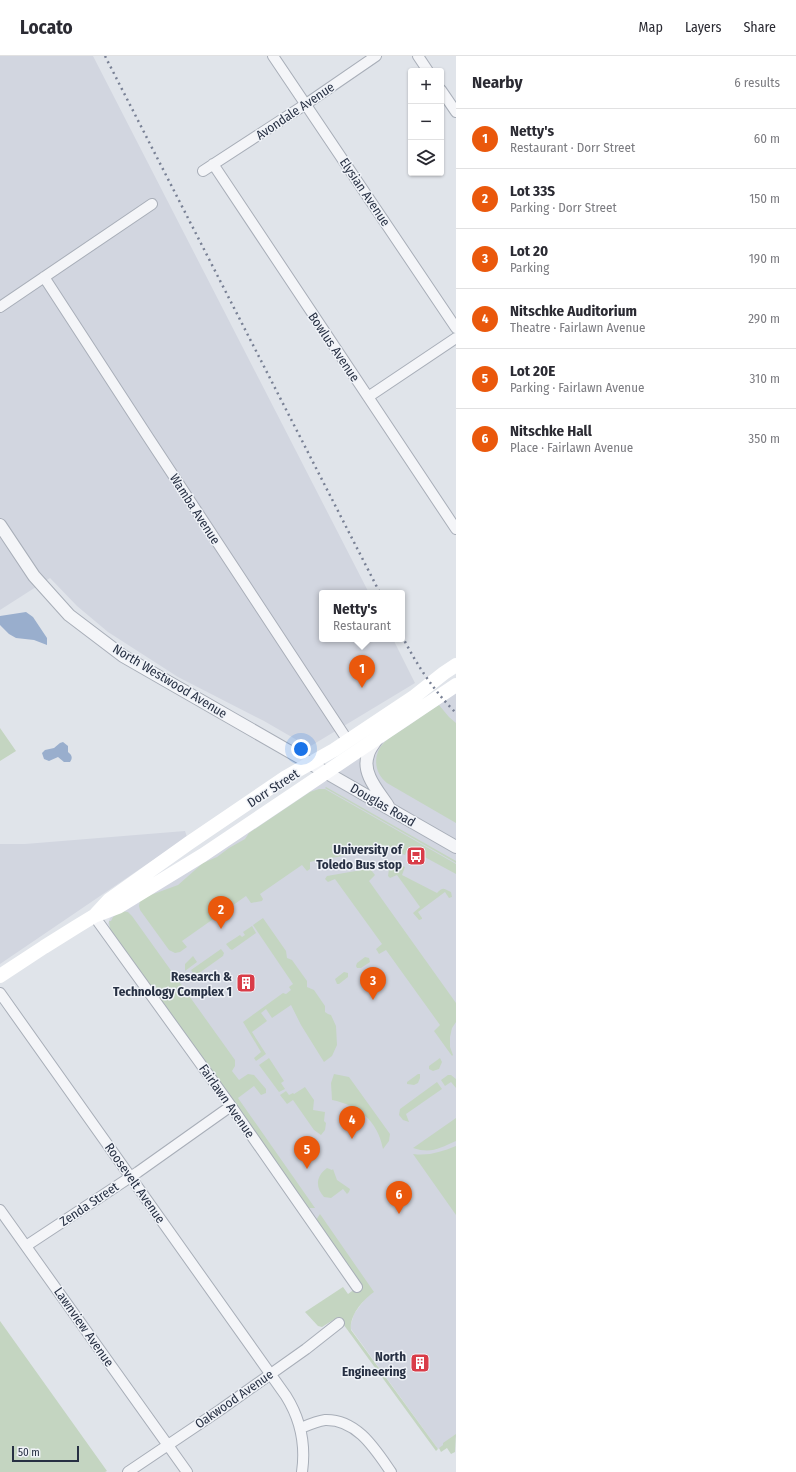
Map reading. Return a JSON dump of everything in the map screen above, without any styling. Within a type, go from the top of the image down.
[{"type":"main road","name":"Dorr Street","points":[[94,916],[109,900],[206,835],[286,778],[415,696],[456,665]]},
{"type":"main road","name":"Dorr Street","points":[[0,976],[44,946],[94,916],[118,907],[203,855],[456,685]]},
{"type":"main road","points":[[169,876],[166,872],[168,867],[206,835]]},
{"type":"street","name":"Elysian Avenue","points":[[274,56],[456,328]]},
{"type":"street","name":"Avondale Avenue","points":[[203,171],[306,104],[376,56]]},
{"type":"street","points":[[418,56],[426,68]]},
{"type":"street","points":[[444,94],[456,112]]},
{"type":"street","name":"Bowlus Avenue","points":[[213,164],[456,529]]},
{"type":"street","points":[[0,307],[152,204]]},
{"type":"street","name":"Wamba Avenue","points":[[44,277],[152,444],[348,740]]},
{"type":"street","points":[[368,397],[456,338]]},
{"type":"street","name":"North Westwood Avenue","points":[[0,525],[34,576],[69,615],[128,659],[311,763]]},
{"type":"street","points":[[377,738],[368,754],[367,768],[369,776],[390,809]]},
{"type":"street","name":"Douglas Road","points":[[311,763],[456,847]]},
{"type":"street","name":"Fairlawn Avenue","points":[[94,916],[231,1106],[357,1287]]},
{"type":"street","name":"Roosevelt Avenue","points":[[0,993],[291,1404],[301,1428],[304,1448],[302,1472]]},
{"type":"street","name":"Zenda Street","points":[[26,1246],[138,1172],[231,1106]]},
{"type":"street","name":"Lawnview Avenue","points":[[0,1210],[187,1472]]},
{"type":"street","name":"Oakwood Avenue","points":[[128,1472],[270,1374],[339,1323]]},
{"type":"street","points":[[301,1428],[325,1420],[346,1424],[368,1441],[391,1472]]},
{"type":"shaded area","points":[[0,56],[93,56],[367,590],[319,590],[319,642],[394,642],[415,683],[309,747],[264,721],[178,677],[108,632],[77,606],[50,578],[0,610]]},
{"type":"shaded area","points":[[456,693],[456,1437],[438,1449],[351,1329],[354,1314],[365,1299],[108,924],[110,918]]},
{"type":"shaded area","points":[[185,831],[187,837],[0,964],[0,844],[25,844]]},
{"type":"green space","points":[[439,705],[456,723],[456,823],[387,783],[379,773],[376,762],[379,750],[387,740]]},
{"type":"green space","points":[[0,728],[16,751],[0,761]]},
{"type":"green space","points":[[326,787],[456,861],[456,863],[325,788]]},
{"type":"green space","points":[[325,789],[456,864],[456,874],[408,848],[405,855],[402,854],[401,846],[310,862],[310,869],[307,871],[302,865],[260,894],[263,899],[262,901],[251,903],[246,896],[182,941],[187,947],[180,952],[175,953],[169,950],[140,910],[140,901],[148,896],[178,885],[203,863],[217,857],[245,839],[249,833],[310,792]]},
{"type":"green space","points":[[395,864],[405,867],[402,875],[437,893],[442,889],[451,892],[452,897],[449,898],[445,892],[418,912],[422,918],[419,920],[413,913],[420,907],[397,875],[390,878],[388,876],[389,869]]},
{"type":"green space","points":[[367,869],[371,870],[375,875],[369,881],[456,1003],[456,1022],[452,1028],[450,1037],[452,1056],[434,1031],[440,1025],[386,950],[379,954],[376,949],[382,944],[335,879],[328,882],[325,879],[327,876]]},
{"type":"green space","points":[[122,911],[128,912],[132,916],[235,1060],[235,1066],[232,1071],[239,1080],[248,1074],[254,1075],[266,1089],[266,1093],[261,1095],[254,1086],[238,1098],[315,1208],[308,1208],[110,930],[109,921],[111,921],[113,917]]},
{"type":"green space","points":[[263,918],[286,951],[287,958],[292,960],[307,981],[307,987],[314,990],[325,1006],[325,1012],[331,1015],[336,1026],[337,1045],[332,1056],[324,1062],[301,1025],[291,1005],[272,1018],[266,1009],[261,1013],[267,1021],[252,1032],[266,1054],[256,1061],[254,1058],[261,1052],[243,1022],[283,993],[286,994],[291,990],[289,987],[293,984],[253,925]]},
{"type":"green space","points":[[252,926],[256,933],[232,950],[230,949],[226,944],[240,935],[242,937],[245,935],[243,932]]},
{"type":"green space","points":[[221,949],[224,953],[223,956],[195,976],[191,970]]},
{"type":"green space","points":[[193,956],[197,962],[185,971],[185,964]]},
{"type":"green space","points":[[365,957],[369,958],[370,962],[361,968],[357,968],[357,963]]},
{"type":"green space","points":[[344,972],[348,973],[348,977],[337,984],[335,979]]},
{"type":"green space","points":[[269,1058],[284,1081],[281,1083],[285,1089],[279,1092],[259,1065]]},
{"type":"green space","points":[[440,1058],[442,1062],[439,1069],[433,1071],[429,1069],[429,1066]]},
{"type":"green space","points":[[334,1074],[349,1077],[390,1134],[389,1141],[383,1149],[377,1130],[365,1116],[350,1106],[332,1100],[331,1083]]},
{"type":"green space","points":[[420,1074],[420,1078],[418,1083],[414,1085],[407,1084],[407,1082]]},
{"type":"green space","points":[[448,1075],[451,1075],[456,1079],[456,1088],[451,1082],[445,1086],[441,1080]]},
{"type":"green space","points":[[437,1082],[442,1089],[406,1114],[409,1122],[403,1120],[399,1115],[400,1109]]},
{"type":"green space","points":[[305,1087],[314,1100],[313,1110],[325,1112],[325,1130],[321,1135],[314,1130],[293,1100],[287,1104],[280,1095],[286,1091],[289,1095],[294,1094]]},
{"type":"green space","points":[[456,1118],[456,1141],[440,1148],[430,1150],[419,1150],[413,1148]]},
{"type":"green space","points":[[456,1146],[456,1215],[413,1154],[435,1153]]},
{"type":"green space","points":[[327,1168],[333,1169],[337,1180],[350,1189],[347,1194],[343,1189],[331,1198],[324,1197],[319,1189],[318,1182],[321,1174]]},
{"type":"green space","points":[[320,1214],[374,1292],[358,1308],[352,1319],[351,1330],[438,1449],[436,1451],[338,1317],[322,1327],[318,1326],[305,1312],[343,1287],[348,1294],[360,1285],[316,1220]]},
{"type":"green space","points":[[0,1321],[107,1471],[0,1472]]},
{"type":"green space","points":[[456,1434],[455,1452],[451,1454],[447,1448],[441,1452],[439,1448],[443,1445],[443,1443]]},
{"type":"water","points":[[26,612],[33,617],[47,638],[47,645],[34,640],[16,638],[9,634],[0,625],[0,616]]},
{"type":"water","points":[[63,742],[68,746],[68,752],[72,757],[70,762],[64,762],[58,757],[49,761],[44,759],[42,753],[45,750],[54,748]]},
{"type":"railway","points":[[105,56],[378,590]]},
{"type":"railway","points":[[405,641],[426,677],[456,713]]},
{"type":"place","name":"Netty's","points":[[362,688]]},
{"type":"place","name":"University of Toledo Bus stop","points":[[416,856]]},
{"type":"place","name":"Lot 33S","points":[[221,929]]},
{"type":"place","name":"Research & Technology Complex 1","points":[[246,983]]},
{"type":"place","name":"Lot 20","points":[[373,1000]]},
{"type":"place","name":"Nitschke Auditorium","points":[[352,1139]]},
{"type":"place","name":"Lot 20E","points":[[307,1169]]},
{"type":"place","name":"Nitschke Hall","points":[[399,1214]]},
{"type":"place","name":"North Engineering","points":[[420,1363]]}]
